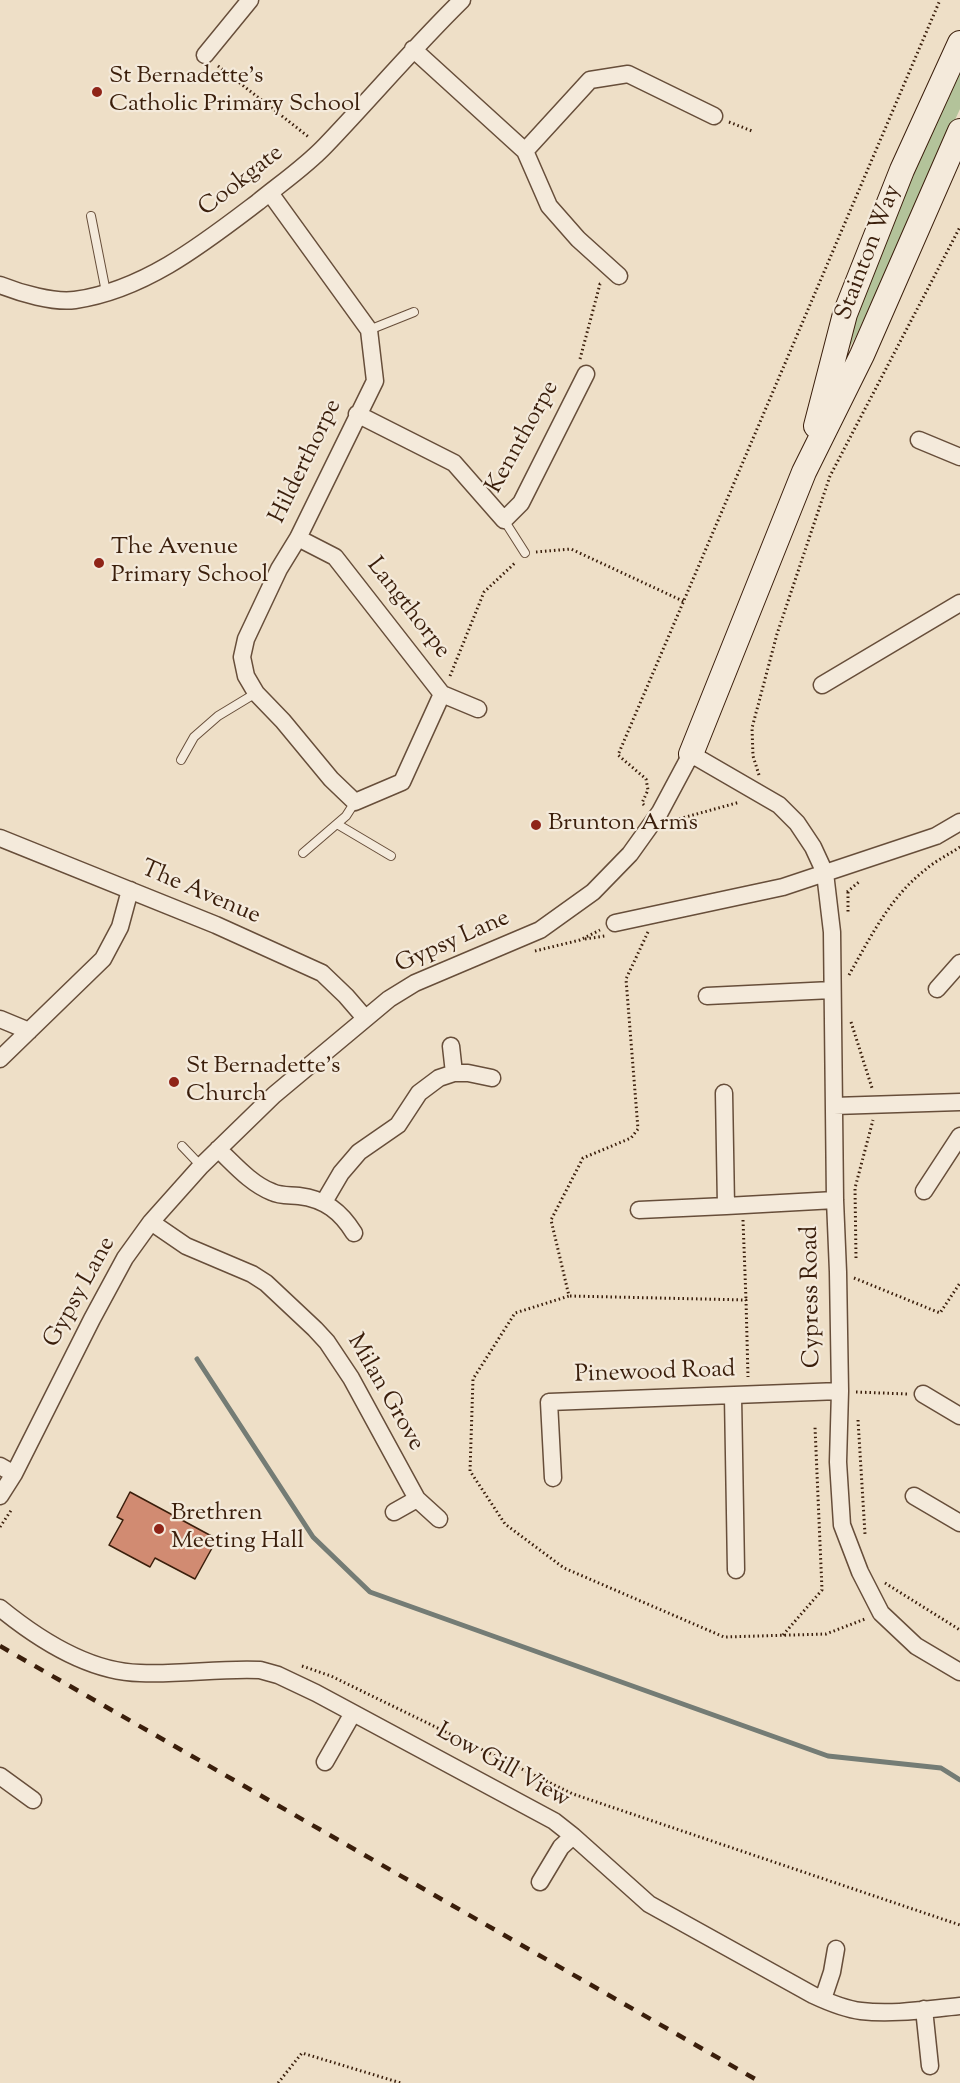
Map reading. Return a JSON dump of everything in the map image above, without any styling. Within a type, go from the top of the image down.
[{"type":"street","points":[[205,55],[250,0]]},
{"type":"street","name":"Cookgate","points":[[0,285],[26,295],[74,300],[106,292],[144,278],[199,247],[270,193],[323,148],[413,49],[462,0]]},
{"type":"street","name":"Stainton Way","points":[[804,472],[845,314],[903,170],[960,43]]},
{"type":"street","points":[[413,49],[525,151],[549,206],[578,239],[619,276]]},
{"type":"street","points":[[525,151],[590,80],[628,74],[714,116]]},
{"type":"street","name":"Stainton Way","points":[[691,754],[804,472],[862,355],[960,131]]},
{"type":"street","name":"Hilderthorpe","points":[[270,193],[369,330],[375,381],[298,538],[279,569],[246,639],[242,657],[246,676],[255,693],[283,721],[331,779],[355,802]]},
{"type":"street","name":"Kennthorpe","points":[[357,414],[454,463],[504,520],[521,503],[585,374]]},
{"type":"street","points":[[919,440],[960,457]]},
{"type":"street","name":"Langthorpe","points":[[298,538],[335,557],[442,694],[478,709]]},
{"type":"street","points":[[822,685],[960,603]]},
{"type":"street","points":[[355,802],[402,782],[442,694]]},
{"type":"street","points":[[691,754],[779,805],[797,823],[813,847],[825,873]]},
{"type":"street","name":"Gypsy Lane","points":[[0,1496],[7,1470],[80,1343],[125,1258],[151,1222],[201,1166],[274,1095],[389,999],[415,983],[540,930],[592,892],[630,854],[660,812],[691,754]]},
{"type":"street","points":[[615,923],[783,887],[936,836],[960,822]]},
{"type":"street","name":"The Avenue","points":[[0,838],[216,925],[322,973],[365,1018]]},
{"type":"street","name":"Cypress Road","points":[[825,873],[832,932],[840,1391],[838,1461],[842,1525],[860,1572],[881,1613],[916,1646],[959,1669]]},
{"type":"street","points":[[0,1059],[103,959],[120,927],[130,890]]},
{"type":"street","points":[[937,988],[960,963]]},
{"type":"street","points":[[707,996],[832,990]]},
{"type":"street","points":[[0,1019],[29,1031]]},
{"type":"street","points":[[451,1046],[454,1073]]},
{"type":"street","points":[[324,1202],[341,1173],[360,1152],[398,1125],[419,1093],[439,1078],[454,1073],[468,1073],[492,1078]]},
{"type":"street","points":[[724,1093],[734,1205]]},
{"type":"street","points":[[834,1106],[960,1101]]},
{"type":"street","points":[[924,1191],[960,1136]]},
{"type":"street","points":[[218,1149],[260,1186],[274,1194],[306,1197],[324,1202],[346,1220],[354,1233]]},
{"type":"street","points":[[639,1210],[835,1200]]},
{"type":"street","name":"Milan Grove","points":[[151,1222],[186,1246],[252,1274],[266,1283],[315,1329],[333,1350],[351,1378],[417,1499],[439,1520]]},
{"type":"street","name":"Pinewood Road","points":[[553,1478],[549,1402],[840,1391]]},
{"type":"street","points":[[923,1394],[960,1416]]},
{"type":"street","points":[[736,1570],[741,1395]]},
{"type":"street","points":[[914,1496],[960,1522]]},
{"type":"street","points":[[394,1512],[417,1499]]},
{"type":"street","name":"Low Gill View","points":[[0,1608],[19,1623],[70,1653],[99,1665],[139,1673],[260,1670],[306,1688],[554,1821],[649,1904],[822,1999],[841,2007],[883,2012],[960,2006]]},
{"type":"street","points":[[325,1762],[353,1713]]},
{"type":"street","points":[[0,1776],[33,1800]]},
{"type":"street","points":[[540,1882],[561,1847],[573,1836]]},
{"type":"street","points":[[822,1999],[832,1972],[836,1948]]},
{"type":"street","points":[[924,2010],[930,2066]]},
{"type":"lane","points":[[91,216],[106,292]]},
{"type":"lane","points":[[369,330],[414,312]]},
{"type":"lane","points":[[504,520],[525,553]]},
{"type":"lane","points":[[181,760],[194,736],[218,716],[255,693]]},
{"type":"lane","points":[[303,853],[346,816],[355,802]]},
{"type":"lane","points":[[337,824],[391,856]]},
{"type":"lane","points":[[182,1146],[201,1166]]},
{"type":"path","points":[[940,0],[618,755],[645,779],[648,790],[642,803],[675,820],[743,801],[759,776],[753,756],[752,728],[777,634],[830,476],[960,227]]},
{"type":"path","points":[[205,55],[323,148]]},
{"type":"path","points":[[714,116],[752,131]]},
{"type":"path","points":[[585,374],[578,368],[600,284],[619,276]]},
{"type":"path","points":[[442,694],[484,592],[525,553],[572,549],[685,602]]},
{"type":"path","points":[[832,990],[849,975],[865,945],[896,898],[924,870],[960,847]]},
{"type":"path","points":[[569,1296],[551,1220],[582,1158],[631,1138],[638,1129],[626,979],[649,930],[649,916]]},
{"type":"path","points":[[849,975],[850,984]]},
{"type":"path","points":[[851,1013],[851,1023],[877,1105],[855,1188],[856,1279]]},
{"type":"path","points":[[734,1205],[746,1299],[741,1395]]},
{"type":"path","points":[[838,1272],[940,1313],[960,1283]]},
{"type":"path","points":[[746,1299],[569,1296],[515,1313],[473,1378],[470,1471],[506,1524],[564,1568],[724,1637],[826,1634],[881,1613]]},
{"type":"path","points":[[840,1391],[923,1394]]},
{"type":"path","points":[[857,1415],[865,1541]]},
{"type":"path","points":[[783,1635],[822,1590],[815,1427]]},
{"type":"path","points":[[881,1581],[960,1630]]},
{"type":"path","points":[[293,1663],[331,1676],[573,1794],[960,1925]]},
{"type":"path","points":[[278,2083],[302,2053],[401,2083]]},
{"type":"green space","points":[[960,65],[960,109],[846,354],[861,294]]},
{"type":"building","name":"Brethren Meeting Hall","points":[[130,1492],[217,1539],[195,1579],[155,1558],[150,1567],[109,1545],[123,1520],[117,1517]]},
{"type":"waterway","points":[[197,1359],[313,1537],[370,1592],[828,1756],[941,1768],[960,1780]]},
{"type":"railway","points":[[0,1646],[762,2083]]},
{"type":"place","name":"St Bernadette's Catholic Primary School","points":[[97,92]]},
{"type":"place","name":"The Avenue Primary School","points":[[99,563]]},
{"type":"place","name":"Brunton Arms","points":[[536,825]]},
{"type":"place","name":"St Bernadette’s Church","points":[[174,1082]]},
{"type":"place","name":"Brethren Meeting Hall","points":[[159,1529]]}]
